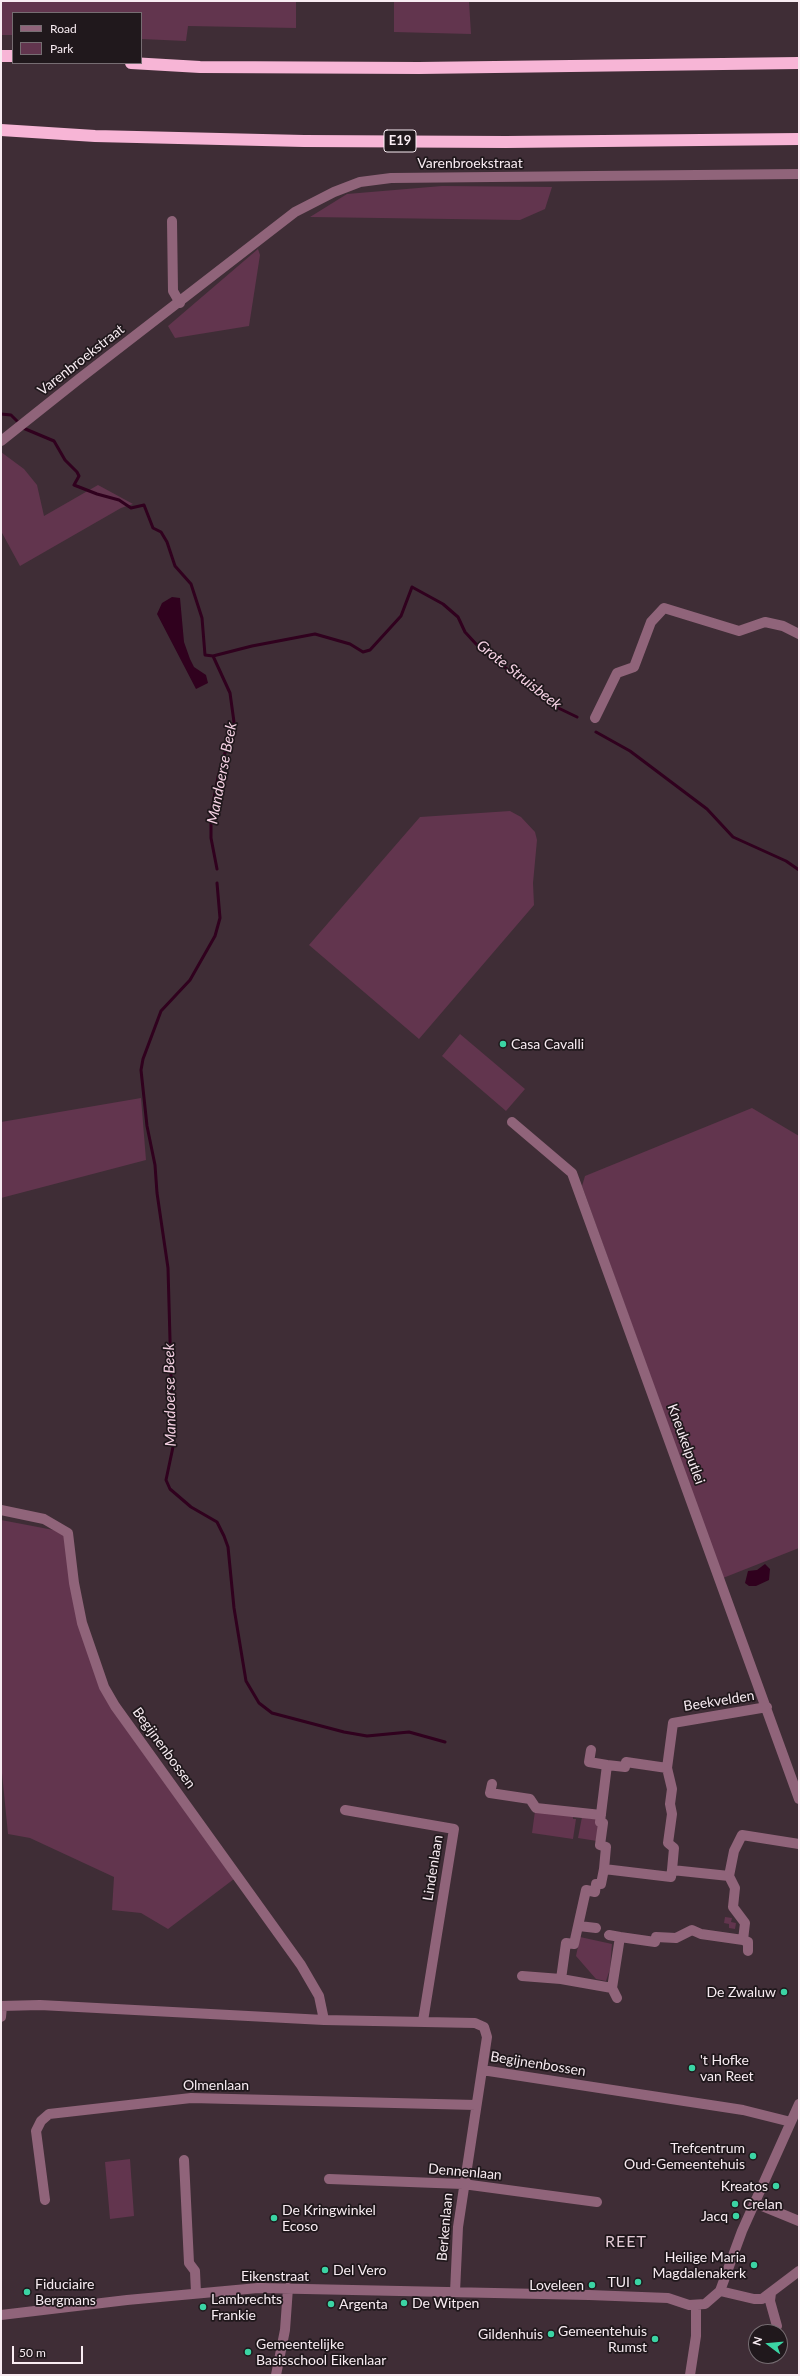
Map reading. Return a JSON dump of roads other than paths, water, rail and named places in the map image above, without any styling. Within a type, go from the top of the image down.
[{"type":"highway","points":[[1,56],[12,56]]},
{"type":"highway","points":[[142,64],[200,67],[411,68],[799,63]]},
{"type":"highway","name":"E19","points":[[1,130],[95,136],[304,141],[506,142],[799,139]]},
{"type":"street","name":"Varenbroekstraat","points":[[1,441],[78,379],[180,303],[295,212],[334,192],[360,182],[391,178],[799,174]]},
{"type":"street","points":[[172,221],[174,291],[180,303]]},
{"type":"street","points":[[596,718],[617,673],[634,668],[651,622],[664,608],[739,631],[766,622],[783,626],[799,634]]},
{"type":"street","name":"Kneukelputlei","points":[[512,1122],[572,1173],[799,1799]]},
{"type":"street","name":"Begijnenbossen","points":[[1,1510],[44,1519],[68,1533],[74,1583],[82,1623],[104,1687],[115,1706],[298,1960],[319,1996],[324,2020]]},
{"type":"street","name":"Beekvelden","points":[[672,1870],[674,1848],[668,1842],[672,1814],[670,1804],[672,1789],[667,1768],[673,1723],[767,1708]]},
{"type":"street","points":[[591,1750],[589,1762],[625,1767],[626,1762],[667,1768]]},
{"type":"street","points":[[561,1979],[566,1943],[574,1944],[586,1890],[596,1892],[596,1884],[601,1884],[606,1847],[600,1845],[603,1823],[600,1822],[607,1765]]},
{"type":"street","points":[[492,1784],[490,1793],[530,1799],[536,1808],[601,1815]]},
{"type":"street","name":"Lindenlaan","points":[[344,1810],[454,1829],[423,2021]]},
{"type":"street","points":[[743,1940],[745,1924],[733,1907],[735,1888],[729,1876],[734,1851],[742,1835],[799,1844]]},
{"type":"street","points":[[604,1869],[671,1877],[672,1870],[729,1876]]},
{"type":"street","points":[[579,1926],[596,1928]]},
{"type":"street","points":[[609,1935],[655,1942],[656,1937],[676,1938],[692,1930],[701,1934],[743,1940],[748,1942],[748,1951]]},
{"type":"street","points":[[617,1998],[612,1988],[620,1937]]},
{"type":"street","points":[[522,1976],[561,1979],[612,1988]]},
{"type":"street","name":"Begijnenbossen","points":[[1,2006],[40,2004],[324,2020],[475,2023],[484,2027],[486,2037],[482,2070],[743,2110],[791,2122]]},
{"type":"street","points":[[1,2006],[1,2018]]},
{"type":"street","name":"Berkenlaan","points":[[456,2292],[458,2226],[463,2184],[482,2070]]},
{"type":"street","name":"Olmenlaan","points":[[45,2200],[36,2131],[41,2120],[49,2114],[191,2098],[476,2105]]},
{"type":"street","points":[[690,2375],[696,2336],[696,2305],[705,2304],[720,2291],[755,2203],[799,2104]]},
{"type":"street","points":[[184,2160],[189,2264],[195,2271],[196,2293]]},
{"type":"street","name":"Dennenlaan","points":[[329,2179],[463,2184],[597,2202]]},
{"type":"street","points":[[755,2203],[799,2221]]},
{"type":"street","points":[[720,2291],[754,2299],[762,2298],[771,2293],[799,2271]]},
{"type":"street","name":"Eikenstraat","points":[[1,2315],[196,2293],[258,2288],[622,2296],[668,2298],[689,2305],[696,2305]]},
{"type":"street","points":[[276,2375],[285,2330],[288,2288]]},
{"type":"street","points":[[771,2293],[770,2301],[776,2324]]},
{"type":"waterway","name":"Grote Struisbeek","points":[[1,414],[11,415],[18,422]]},
{"type":"waterway","name":"Grote Struisbeek","points":[[23,428],[54,441],[65,460],[79,476],[74,485],[97,494],[119,500],[131,508],[144,505],[153,528],[161,532],[167,542],[175,566],[191,584],[202,618],[205,655],[213,656],[252,646],[315,634],[350,644],[363,652],[370,650],[401,616],[412,587],[443,604],[458,617],[465,632],[476,644],[550,704],[577,717]]},
{"type":"waterway","name":"Mandoerse Beek","points":[[213,656],[230,693],[234,722],[218,777],[211,814],[211,838],[217,869]]},
{"type":"waterway","name":"Grote Struisbeek","points":[[596,732],[630,751],[707,809],[733,837],[786,861],[799,870]]},
{"type":"waterway","name":"Mandoerse Beek","points":[[217,883],[220,918],[215,936],[190,980],[161,1011],[143,1059],[141,1070],[147,1126],[155,1165],[157,1193],[168,1268],[173,1447],[166,1480],[170,1489],[191,1507],[217,1522],[224,1536],[228,1547],[234,1608],[246,1681],[259,1703],[272,1713],[344,1732],[367,1736],[409,1732],[445,1742]]},
{"type":"place","name":"Casa Cavalli","points":[[503,1044]]},
{"type":"place","name":"De Zwaluw","points":[[784,1992]]},
{"type":"place","name":"'t Hofke van Reet","points":[[692,2068]]},
{"type":"place","name":"Trefcentrum Oud-Gemeentehuis","points":[[753,2156]]},
{"type":"place","name":"Kreatos","points":[[776,2186]]},
{"type":"place","name":"Crelan","points":[[735,2204]]},
{"type":"place","name":"Jacq","points":[[736,2216]]},
{"type":"place","name":"De Kringwinkel Ecoso","points":[[274,2218]]},
{"type":"place","name":"Heilige Maria Magdalenakerk","points":[[754,2265]]},
{"type":"place","name":"Del Vero","points":[[325,2270]]},
{"type":"place","name":"TUI","points":[[638,2282]]},
{"type":"place","name":"Loveleen","points":[[592,2285]]},
{"type":"place","name":"Fiduciaire Bergmans","points":[[27,2292]]},
{"type":"place","name":"De Witpen","points":[[404,2303]]},
{"type":"place","name":"Argenta","points":[[331,2304]]},
{"type":"place","name":"Lambrechts Frankie","points":[[203,2307]]},
{"type":"place","name":"Gildenhuis","points":[[551,2334]]},
{"type":"place","name":"Gemeentehuis Rumst","points":[[655,2339]]},
{"type":"place","name":"Gemeentelijke Basisschool Eikenlaar","points":[[248,2352]]},
{"type":"district","name":"REET","points":[[626,2242]]}]
